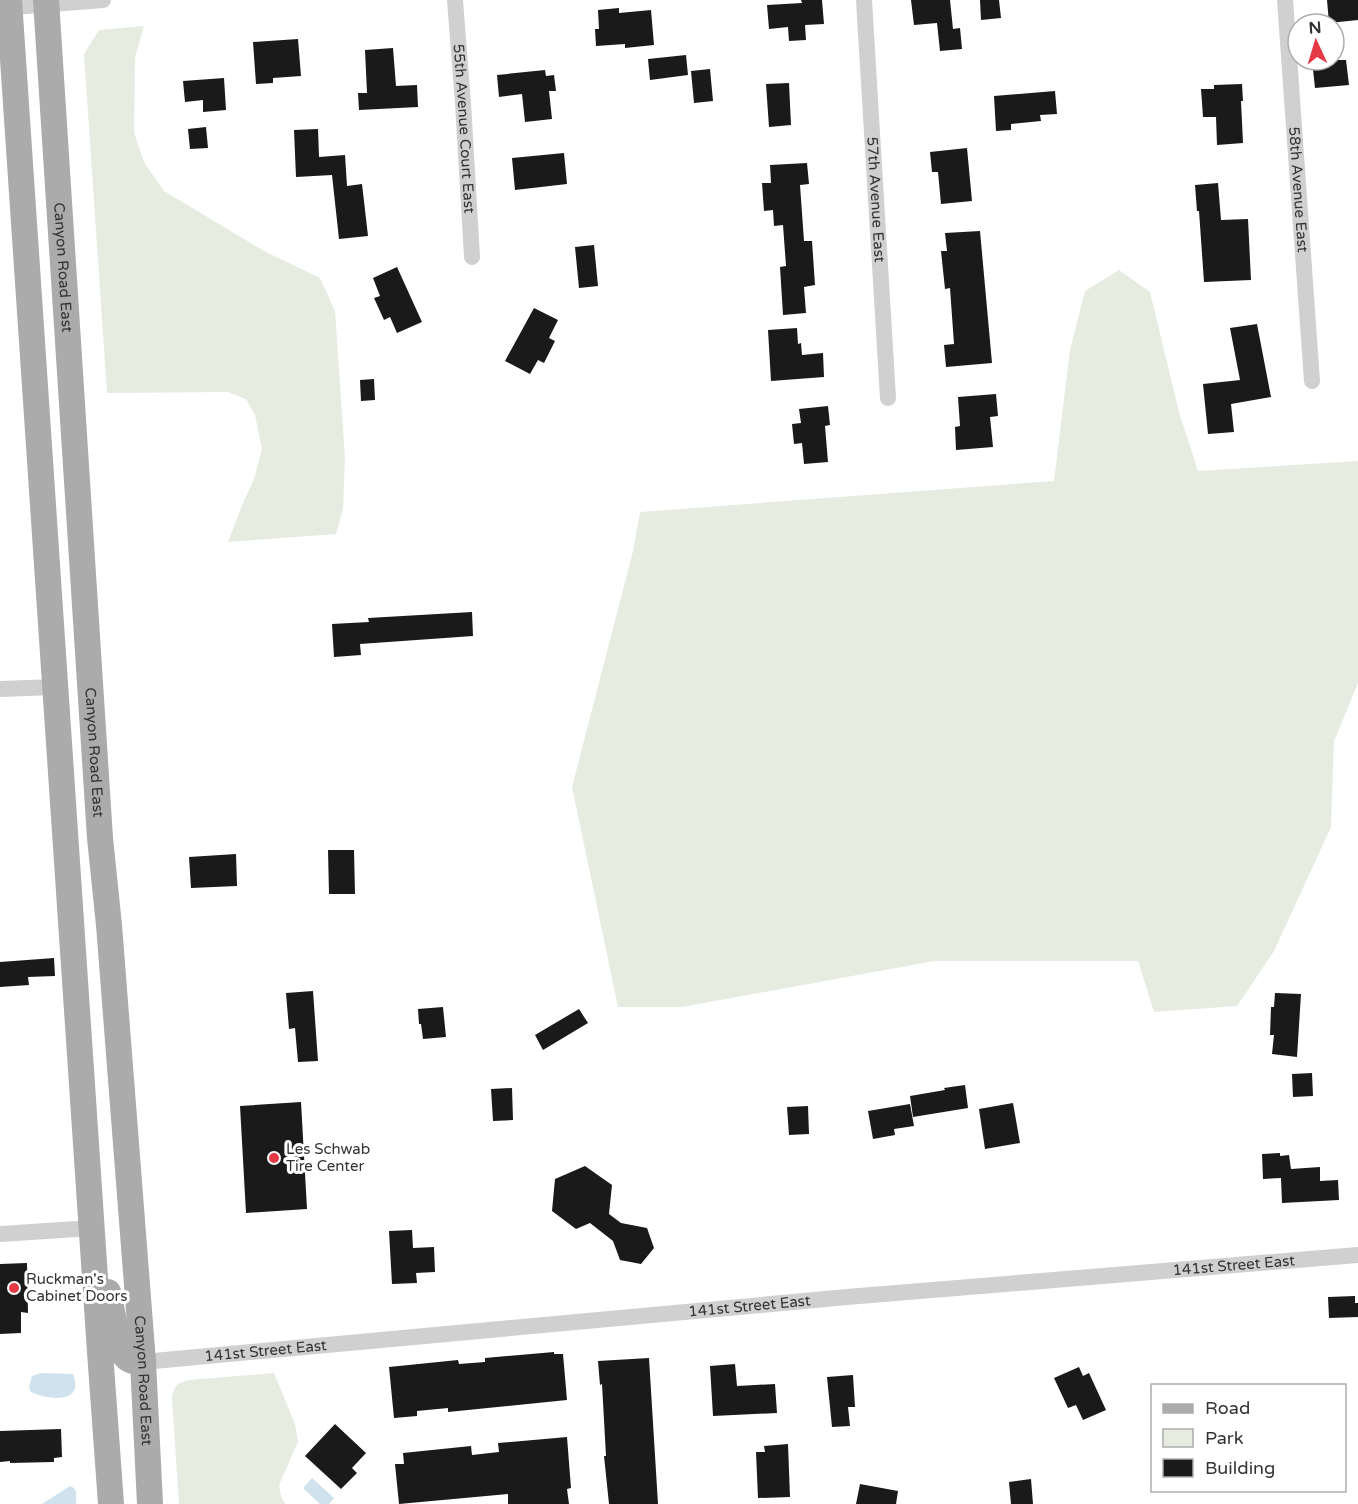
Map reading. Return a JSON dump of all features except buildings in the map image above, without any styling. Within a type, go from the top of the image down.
[{"type":"main road","name":"Canyon Road East","points":[[46,2],[100,838],[109,925],[143,1362],[150,1504]]},
{"type":"main road","points":[[6,5],[56,687],[111,1504]]},
{"type":"main road","points":[[56,687],[68,691],[75,700],[100,838]]},
{"type":"main road","points":[[92,1228],[121,1347],[126,1357],[133,1362],[143,1362]]},
{"type":"street","points":[[6,5],[103,0]]},
{"type":"street","name":"55th Avenue Court East","points":[[455,0],[472,257]]},
{"type":"street","name":"57th Avenue East","points":[[864,0],[888,398]]},
{"type":"street","name":"58th Avenue East","points":[[1285,0],[1312,381]]},
{"type":"street","points":[[0,689],[56,687]]},
{"type":"street","points":[[0,1234],[92,1228]]},
{"type":"street","name":"141st Street East","points":[[143,1362],[847,1297],[1358,1255]]},
{"type":"green space","points":[[144,26],[135,58],[134,132],[144,162],[164,191],[264,251],[320,278],[335,311],[345,458],[343,509],[336,534],[228,542],[254,479],[262,449],[255,415],[246,399],[228,392],[107,393],[84,54],[99,30]]},
{"type":"green space","points":[[1119,270],[1150,292],[1179,412],[1198,471],[1358,461],[1358,683],[1334,741],[1331,827],[1274,951],[1237,1006],[1154,1012],[1138,961],[934,961],[682,1007],[618,1007],[572,787],[633,551],[640,512],[1054,481],[1070,350],[1085,291]]},
{"type":"green space","points":[[274,1373],[295,1424],[298,1442],[279,1485],[285,1504],[179,1504],[172,1398],[175,1388],[189,1380]]},
{"type":"water","points":[[41,1373],[73,1374],[75,1388],[72,1393],[62,1398],[42,1396],[31,1392],[29,1387],[32,1376]]},
{"type":"water","points":[[312,1478],[334,1498],[329,1504],[320,1504],[303,1488]]},
{"type":"water","points":[[70,1486],[76,1492],[76,1504],[42,1504]]},
{"type":"place","name":"Les Schwab Tire Center","points":[[274,1158]]},
{"type":"place","name":"Ruckman's Cabinet Doors","points":[[14,1288]]}]
